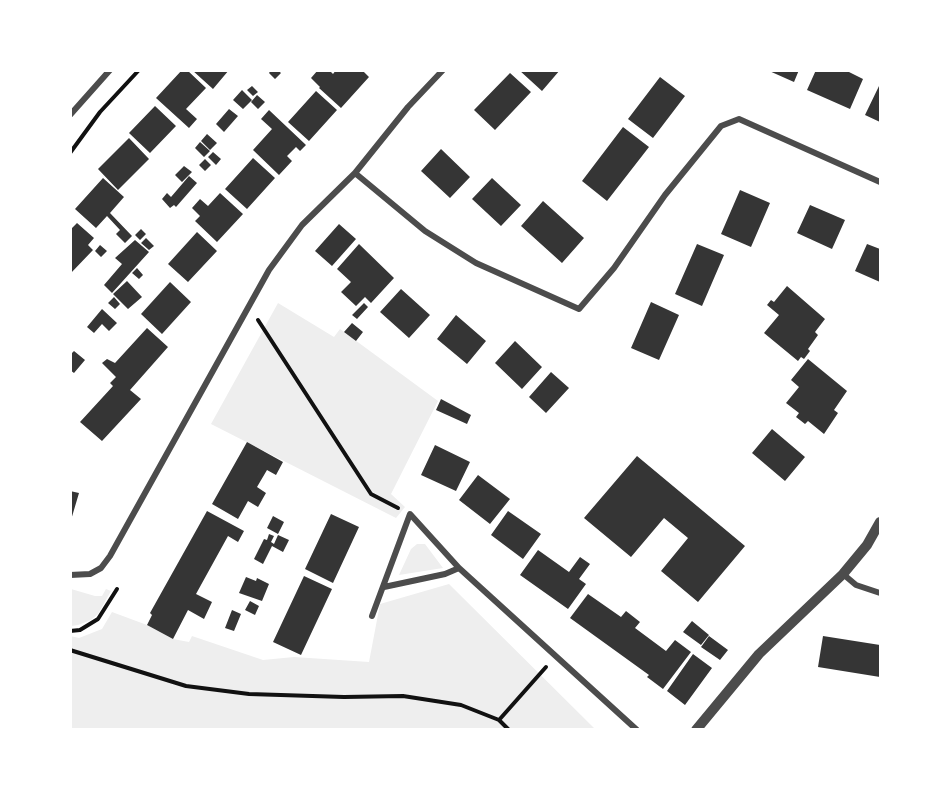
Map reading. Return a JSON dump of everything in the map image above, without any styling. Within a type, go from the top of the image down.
[{"type":"street","points":[[70,115],[110,70]]},
{"type":"street","points":[[70,575],[90,574],[101,568],[110,556],[269,270],[302,225],[355,172],[441,71]]},
{"type":"street","points":[[355,172],[425,231],[476,263],[579,309],[614,268],[665,195],[721,126],[739,119],[880,182]]},
{"type":"street","points":[[372,616],[410,514],[459,568],[637,729]]},
{"type":"street","points":[[696,729],[759,654],[843,574],[867,545],[880,522]]},
{"type":"street","points":[[384,587],[445,574],[459,568]]},
{"type":"street","points":[[843,574],[856,585],[880,593]]},
{"type":"path","points":[[70,153],[100,112],[139,70]]},
{"type":"path","points":[[249,306],[371,495],[410,514]]},
{"type":"path","points":[[70,631],[80,630],[98,619],[117,589]]},
{"type":"path","points":[[70,650],[186,686],[249,694],[403,696],[461,705],[499,720],[508,729]]},
{"type":"path","points":[[499,720],[556,656]]},
{"type":"shaded area","points":[[278,303],[334,337],[340,329],[438,401],[391,494],[405,507],[396,518],[211,424]]},
{"type":"shaded area","points":[[417,544],[425,544],[443,568],[399,575],[411,549]]},
{"type":"shaded area","points":[[449,584],[595,729],[71,729],[70,636],[79,638],[102,629],[112,612],[147,625],[173,639],[189,642],[192,636],[263,660],[294,657],[369,662],[380,604]]},
{"type":"shaded area","points":[[71,589],[95,596],[102,596],[106,589],[111,591],[98,614],[91,620],[71,626]]},
{"type":"building","points":[[182,70],[187,70],[206,88],[186,109],[197,119],[189,128],[156,98]]},
{"type":"building","points":[[192,70],[229,70],[213,89]]},
{"type":"building","points":[[271,70],[278,70],[281,73],[275,79],[269,73]]},
{"type":"building","points":[[318,70],[329,70],[333,74],[336,70],[362,70],[369,77],[341,108],[311,78]]},
{"type":"building","points":[[519,70],[560,70],[542,91]]},
{"type":"building","points":[[767,70],[799,70],[794,82]]},
{"type":"building","points":[[816,70],[845,70],[863,79],[850,109],[807,90]]},
{"type":"building","points":[[510,73],[531,92],[495,130],[474,110]]},
{"type":"building","points":[[660,77],[685,96],[653,138],[628,119]]},
{"type":"building","points":[[252,86],[258,92],[253,96],[247,90]]},
{"type":"building","points":[[880,87],[880,122],[865,115]]},
{"type":"building","points":[[242,90],[252,100],[243,109],[233,100]]},
{"type":"building","points":[[316,91],[337,110],[309,141],[288,122]]},
{"type":"building","points":[[257,95],[265,102],[258,109],[251,102]]},
{"type":"building","points":[[155,106],[176,126],[150,153],[129,133]]},
{"type":"building","points":[[229,109],[238,116],[224,132],[216,124]]},
{"type":"building","points":[[269,110],[306,145],[300,151],[296,147],[287,156],[292,161],[279,175],[253,150],[272,129],[261,119]]},
{"type":"building","points":[[623,127],[649,147],[607,201],[582,181]]},
{"type":"building","points":[[207,134],[217,143],[210,150],[201,141]]},
{"type":"building","points":[[129,138],[149,159],[118,190],[98,169]]},
{"type":"building","points":[[200,142],[210,151],[204,157],[195,148]]},
{"type":"building","points":[[441,149],[470,177],[450,198],[421,171]]},
{"type":"building","points":[[213,152],[221,159],[216,165],[208,157]]},
{"type":"building","points":[[253,158],[275,178],[247,209],[225,189]]},
{"type":"building","points":[[205,159],[211,165],[205,171],[199,165]]},
{"type":"building","points":[[184,166],[192,172],[182,182],[175,175]]},
{"type":"building","points":[[189,176],[197,183],[176,207],[174,205],[170,208],[162,199],[167,193],[171,197]]},
{"type":"building","points":[[103,178],[124,197],[110,213],[132,236],[125,243],[116,234],[120,230],[107,216],[96,228],[75,209]]},
{"type":"building","points":[[492,178],[521,205],[501,226],[472,199]]},
{"type":"building","points":[[740,190],[770,203],[751,247],[721,234]]},
{"type":"building","points":[[220,193],[243,214],[217,242],[195,221],[200,216],[192,208],[200,199],[208,206]]},
{"type":"building","points":[[543,201],[584,238],[562,263],[521,226]]},
{"type":"building","points":[[810,205],[845,220],[832,249],[797,233]]},
{"type":"building","points":[[77,223],[94,238],[88,245],[93,250],[70,274],[70,230]]},
{"type":"building","points":[[339,224],[356,239],[332,266],[315,251]]},
{"type":"building","points":[[141,229],[146,234],[140,240],[135,235]]},
{"type":"building","points":[[197,232],[217,251],[188,282],[168,264]]},
{"type":"building","points":[[146,238],[154,246],[149,250],[141,243]]},
{"type":"building","points":[[135,240],[149,252],[112,293],[104,285],[122,264],[115,258]]},
{"type":"building","points":[[359,244],[394,278],[371,303],[365,297],[356,306],[341,292],[351,282],[337,269]]},
{"type":"building","points":[[697,244],[724,255],[702,306],[675,294]]},
{"type":"building","points":[[867,244],[880,249],[880,282],[855,271]]},
{"type":"building","points":[[100,245],[107,251],[101,257],[95,251]]},
{"type":"building","points":[[137,268],[143,275],[139,279],[132,273]]},
{"type":"building","points":[[127,281],[142,297],[128,309],[113,294]]},
{"type":"building","points":[[170,282],[191,302],[162,334],[141,314]]},
{"type":"building","points":[[787,286],[825,319],[815,332],[818,335],[808,349],[810,351],[804,359],[801,357],[798,361],[764,333],[779,315],[767,305],[771,300],[774,302]]},
{"type":"building","points":[[401,289],[430,315],[409,338],[380,312]]},
{"type":"building","points":[[114,297],[120,304],[115,309],[108,303]]},
{"type":"building","points":[[651,302],[679,315],[659,360],[631,348]]},
{"type":"building","points":[[364,303],[368,307],[357,319],[352,315]]},
{"type":"building","points":[[102,309],[117,323],[109,331],[102,324],[94,333],[87,327]]},
{"type":"building","points":[[456,315],[486,341],[467,364],[437,339]]},
{"type":"building","points":[[352,323],[363,332],[356,341],[344,332]]},
{"type":"building","points":[[147,328],[168,347],[130,390],[141,399],[102,441],[80,422],[113,386],[110,383],[116,377],[102,363],[107,359],[115,363]]},
{"type":"building","points":[[515,341],[542,367],[522,389],[495,363]]},
{"type":"building","points":[[74,351],[85,360],[74,373],[70,370],[70,355]]},
{"type":"building","points":[[808,359],[847,391],[834,410],[838,413],[824,434],[808,421],[805,424],[796,417],[799,413],[786,403],[799,387],[791,380]]},
{"type":"building","points":[[551,372],[569,388],[546,413],[529,397]]},
{"type":"building","points":[[441,399],[471,415],[467,424],[436,410]]},
{"type":"building","points":[[772,429],[805,457],[785,481],[752,453]]},
{"type":"building","points":[[247,442],[283,462],[276,475],[267,470],[257,487],[266,493],[258,507],[248,501],[238,519],[212,504]]},
{"type":"building","points":[[435,445],[470,462],[456,491],[421,475]]},
{"type":"building","points":[[637,456],[745,546],[698,602],[661,571],[688,538],[664,518],[631,557],[584,518]]},
{"type":"building","points":[[478,475],[510,499],[490,524],[459,500]]},
{"type":"building","points":[[70,491],[79,493],[71,520],[70,520]]},
{"type":"building","points":[[207,511],[244,531],[238,542],[228,536],[196,594],[212,602],[204,619],[188,610],[173,639],[147,625],[152,615],[150,613]]},
{"type":"building","points":[[508,511],[541,534],[523,559],[491,535]]},
{"type":"building","points":[[331,514],[359,527],[333,583],[305,569]]},
{"type":"building","points":[[273,516],[284,522],[278,534],[267,528]]},
{"type":"building","points":[[269,534],[274,536],[271,542],[274,544],[278,535],[289,540],[283,552],[272,546],[263,564],[254,559]]},
{"type":"building","points":[[538,550],[569,572],[580,557],[590,564],[579,579],[586,584],[568,609],[520,575]]},
{"type":"building","points":[[304,576],[332,589],[301,655],[273,642]]},
{"type":"building","points":[[246,577],[256,581],[257,578],[269,584],[262,601],[239,593]]},
{"type":"building","points":[[588,594],[621,617],[626,611],[640,622],[635,628],[666,651],[675,640],[691,652],[663,689],[647,677],[649,675],[570,618]]},
{"type":"building","points":[[250,601],[259,606],[255,615],[245,610]]},
{"type":"building","points":[[232,610],[241,614],[234,631],[225,628]]},
{"type":"building","points":[[692,621],[709,635],[701,645],[683,632]]},
{"type":"building","points":[[709,636],[728,650],[720,660],[701,647]]},
{"type":"building","points":[[823,636],[880,645],[880,677],[818,667]]},
{"type":"building","points":[[693,654],[712,668],[685,705],[667,691]]}]
